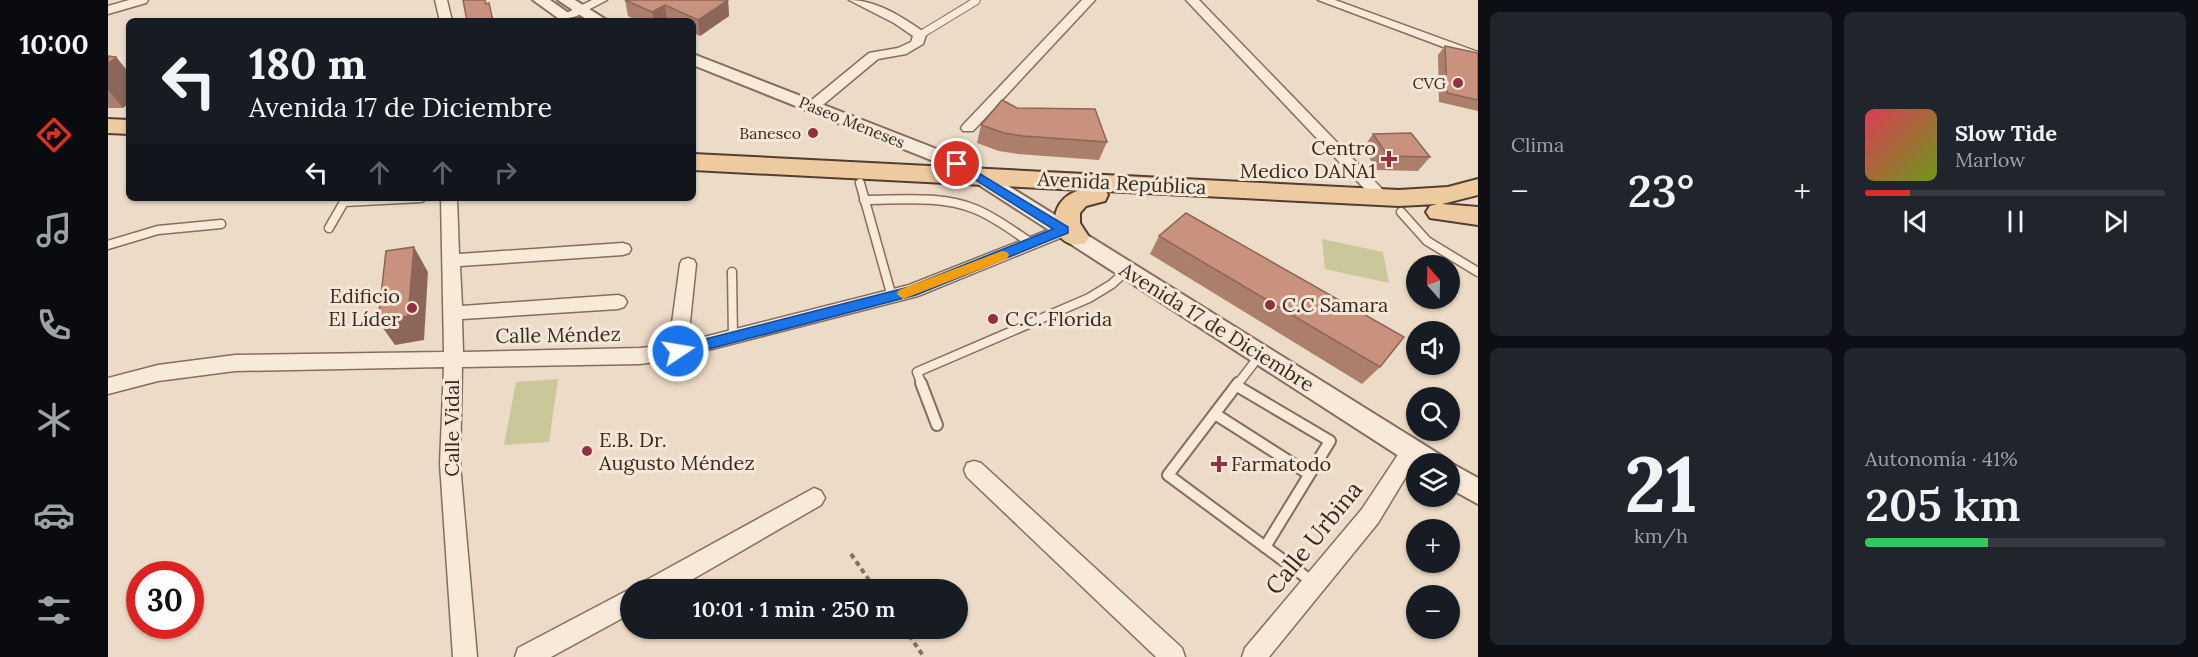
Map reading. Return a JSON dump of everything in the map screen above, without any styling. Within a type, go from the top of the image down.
[{"type":"main road","points":[[108,126],[126,127]]},
{"type":"main road","points":[[108,139],[126,140]]},
{"type":"main road","name":"Avenida República","points":[[696,162],[1381,197],[1426,197],[1457,193],[1478,187]]},
{"type":"main road","name":"Avenida República","points":[[696,176],[862,192],[1001,190],[1401,212],[1439,212]]},
{"type":"main road","points":[[1070,234],[1066,211],[1078,199],[1096,195]]},
{"type":"main road","points":[[1439,212],[1478,206]]},
{"type":"main road","points":[[1439,212],[1478,216]]},
{"type":"street","points":[[108,10],[142,0]]},
{"type":"street","points":[[441,0],[445,18]]},
{"type":"street","points":[[540,0],[569,17]]},
{"type":"street","points":[[565,0],[569,17]]},
{"type":"street","points":[[569,17],[601,0]]},
{"type":"street","points":[[813,106],[874,56],[901,51],[917,44],[920,35],[898,20],[855,0]]},
{"type":"street","points":[[968,128],[1089,0]]},
{"type":"street","points":[[1192,0],[1381,197]]},
{"type":"street","points":[[1324,0],[1478,56]]},
{"type":"street","name":"Paseo Meneses","points":[[696,60],[947,159],[1001,190]]},
{"type":"street","name":"Paseo Meneses","points":[[696,73],[942,174],[1001,190]]},
{"type":"street","name":"Avenida 17 de Diciembre","points":[[1001,190],[1416,453]]},
{"type":"street","name":"Calle Vidal","points":[[449,201],[454,314],[450,464],[465,657]]},
{"type":"street","name":"Calle Méndez","points":[[108,386],[158,373],[235,363],[640,356],[678,351],[892,297],[934,284],[1031,243],[1070,234]]},
{"type":"street","points":[[452,262],[466,259],[623,249]]},
{"type":"street","points":[[678,351],[688,264]]},
{"type":"street","points":[[454,314],[469,311],[618,302]]},
{"type":"street","name":"Calle Urbina","points":[[1254,657],[1370,516],[1412,450]]},
{"type":"street","points":[[974,470],[1173,657]]},
{"type":"street","points":[[1460,481],[1478,492]]},
{"type":"street","points":[[670,579],[814,498]]},
{"type":"street","points":[[527,657],[620,606]]},
{"type":"lane","points":[[920,35],[976,1],[974,0]]},
{"type":"lane","points":[[892,297],[862,192],[968,206],[1031,243]]},
{"type":"lane","points":[[329,228],[344,202],[363,201]]},
{"type":"lane","points":[[1401,212],[1427,242],[1478,272]]},
{"type":"lane","points":[[108,245],[158,230],[221,224]]},
{"type":"lane","points":[[937,425],[917,372],[1089,298],[1112,284],[1127,270]]},
{"type":"lane","points":[[732,272],[733,338]]},
{"type":"lane","points":[[1261,355],[1168,475],[1314,583]]},
{"type":"lane","points":[[1237,386],[1330,441],[1265,547]]},
{"type":"lane","points":[[1215,414],[1310,474]]},
{"type":"path","points":[[851,554],[868,579]]},
{"type":"path","points":[[912,639],[924,657]]},
{"type":"shaded area","points":[[1322,239],[1383,252],[1389,283],[1325,269]]},
{"type":"shaded area","points":[[558,379],[549,442],[504,445],[516,382]]},
{"type":"building","points":[[463,0],[485,0],[486,4],[489,3],[492,18],[466,18]]},
{"type":"building","points":[[625,0],[728,0],[698,20],[665,5],[652,12]]},
{"type":"building","name":"CVG","points":[[1445,46],[1478,53],[1478,100],[1447,93]]},
{"type":"building","points":[[108,56],[116,57],[108,64]]},
{"type":"building","points":[[1002,100],[1017,108],[1095,109],[1107,142],[1023,136],[1004,133],[981,125]]},
{"type":"building","points":[[1411,133],[1430,157],[1388,156],[1373,134]]},
{"type":"building","points":[[1186,213],[1404,337],[1380,367],[1159,236]]},
{"type":"building","points":[[414,247],[408,316],[378,321],[386,251]]},
{"type":"slow traffic","points":[[903,294],[934,284],[1002,255]]},
{"type":"place","name":"CVG","points":[[1458,83]]},
{"type":"place","name":"Banesco","points":[[813,133]]},
{"type":"place","name":"Centro Medico DANA1","points":[[1389,159]]},
{"type":"place","name":"C.C Samara","points":[[1270,305]]},
{"type":"place","name":"Edificio El Líder","points":[[412,308]]},
{"type":"place","name":"C.C. Florida","points":[[993,319]]},
{"type":"place","name":"E.B. Dr. Augusto Méndez","points":[[587,451]]},
{"type":"place","name":"Farmatodo","points":[[1219,464]]},
{"type":"route","points":[[678,351],[912,291],[1064,230],[972,171],[957,164]]}]
